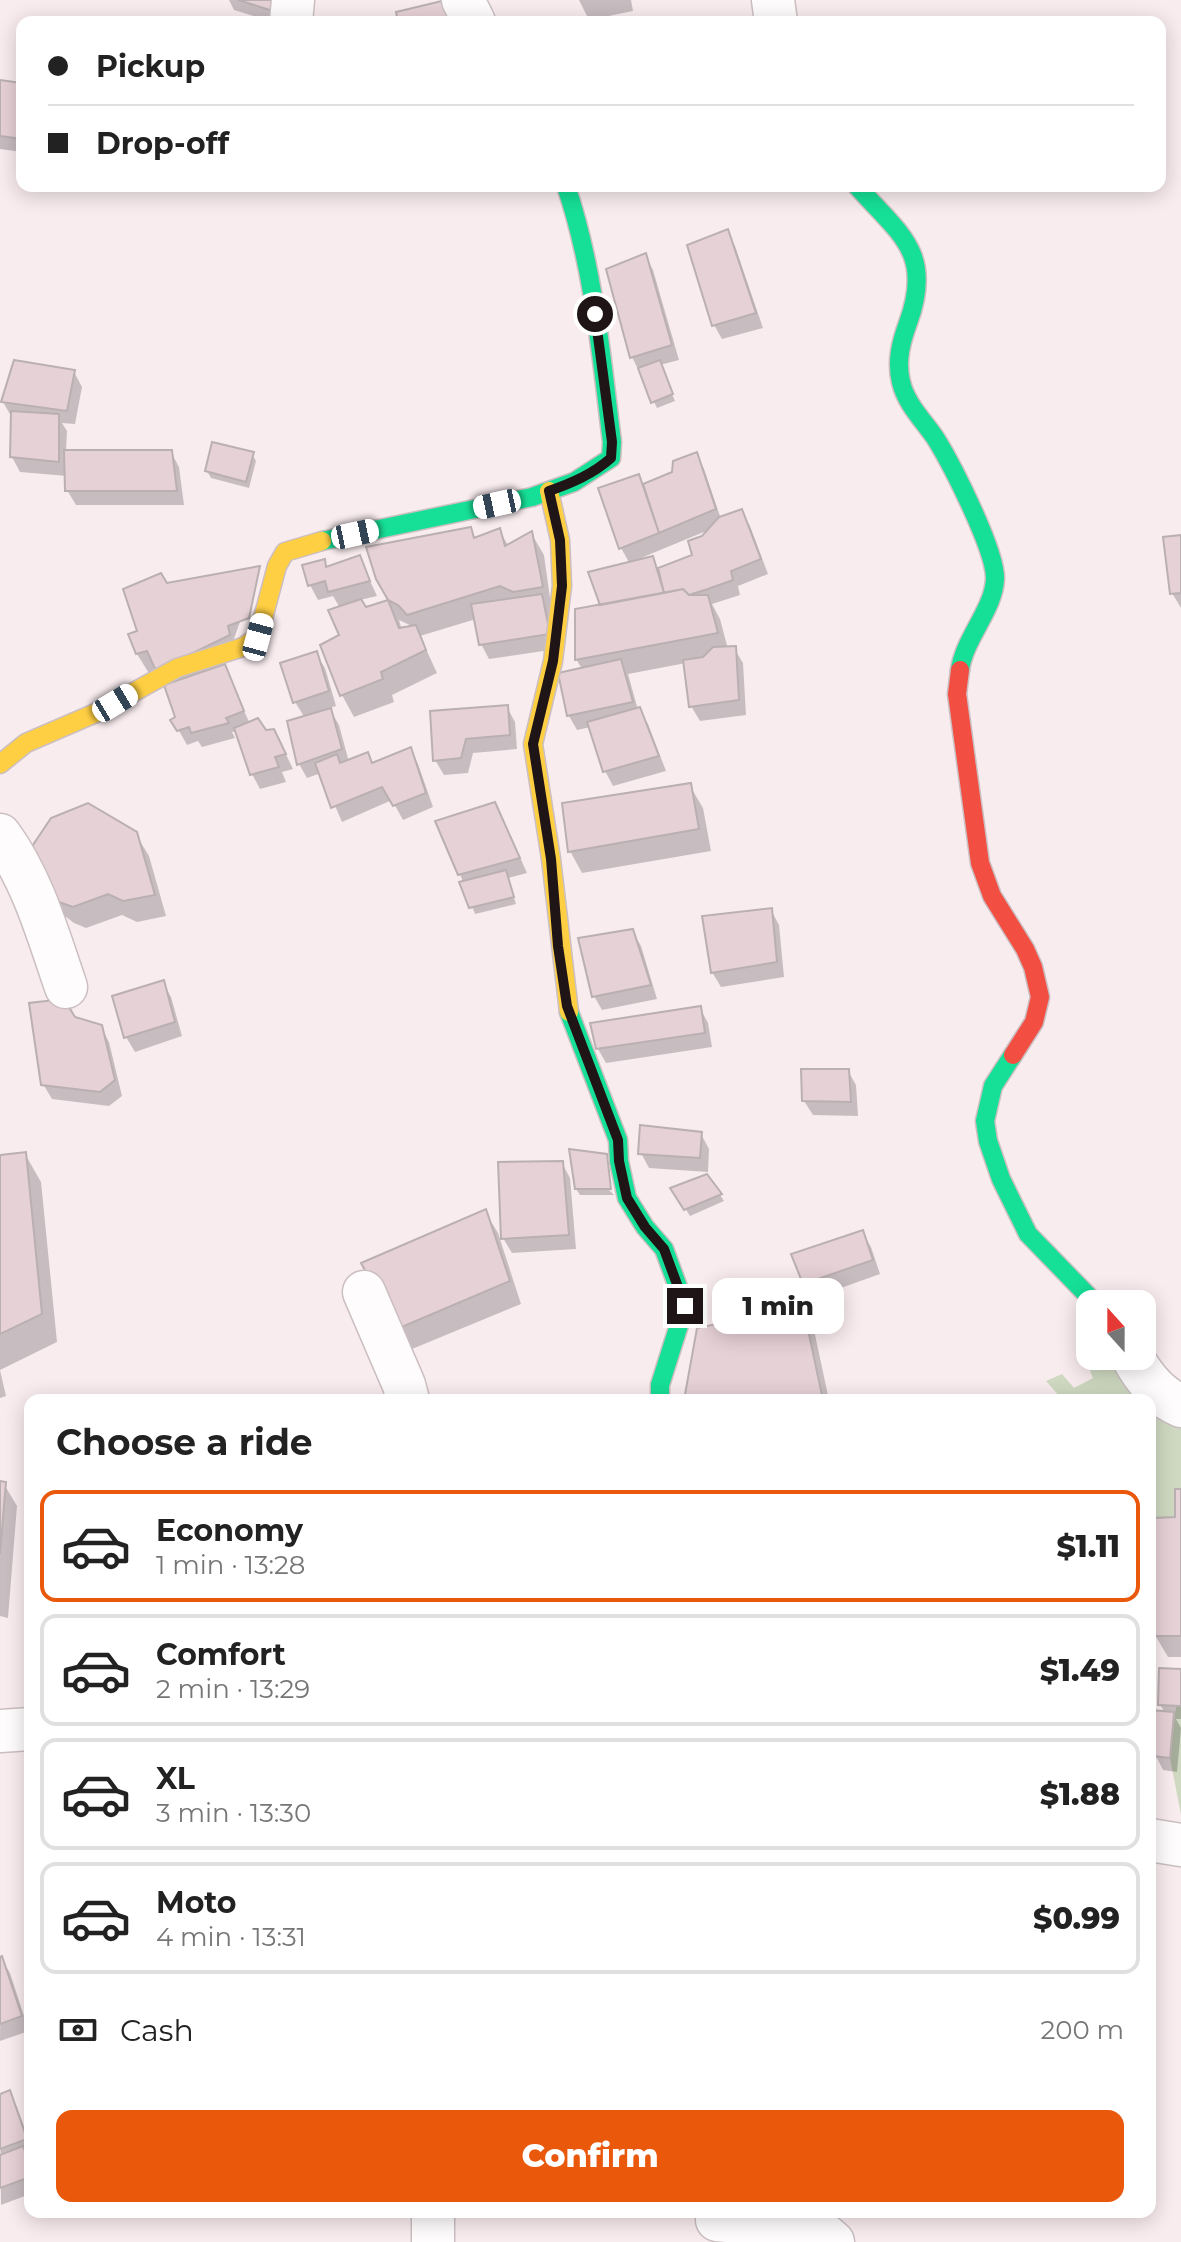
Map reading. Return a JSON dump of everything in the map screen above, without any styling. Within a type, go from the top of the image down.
[{"type":"street","points":[[0,764],[26,743],[98,712],[177,668],[243,647],[258,637],[277,566],[285,552],[299,546],[525,499],[573,483],[599,469],[611,458],[612,442],[589,264],[568,192]]},
{"type":"street","points":[[862,192],[905,239],[914,257],[918,278],[917,304],[898,354],[901,386],[969,499],[988,549],[995,581],[962,656],[957,694],[980,863],[992,896],[1033,967],[1040,997],[1034,1022],[993,1086],[985,1121],[988,1141],[1001,1179],[1028,1234],[1082,1290]]},
{"type":"street","points":[[549,491],[560,540],[562,586],[553,661],[533,744],[551,859],[558,946],[567,1006],[618,1140],[627,1198],[645,1227],[664,1249],[685,1306],[660,1385],[660,1394]]},
{"type":"street","points":[[0,835],[14,854],[41,914],[66,987]]},
{"type":"street","points":[[364,1292],[406,1394]]},
{"type":"street","points":[[1141,1370],[1165,1398],[1181,1406]]},
{"type":"street","points":[[0,1731],[24,1729]]},
{"type":"street","points":[[1156,1841],[1181,1845]]},
{"type":"street","points":[[433,2218],[433,2242]]},
{"type":"street","points":[[717,2220],[819,2230],[833,2242]]},
{"type":"green space","points":[[1090,1370],[1142,1370],[1181,1411],[1181,1489],[1175,1490],[1175,1517],[1156,1518],[1156,1394],[1058,1394],[1046,1381],[1062,1374],[1074,1388],[1093,1378]]},
{"type":"green space","points":[[1176,1706],[1181,1706],[1181,1815],[1170,1758]]},
{"type":"building","points":[[238,0],[277,0],[273,11]]},
{"type":"building","points":[[446,0],[455,16],[397,16],[396,12]]},
{"type":"building","points":[[0,80],[16,82],[16,138],[0,136]]},
{"type":"building","points":[[728,229],[756,313],[712,326],[687,245]]},
{"type":"building","points":[[646,253],[672,345],[630,358],[606,269]]},
{"type":"building","points":[[14,360],[75,370],[67,411],[1,402]]},
{"type":"building","points":[[660,360],[673,394],[651,403],[638,368]]},
{"type":"building","points":[[11,411],[59,414],[59,462],[10,457]]},
{"type":"building","points":[[212,442],[254,452],[246,482],[205,471]]},
{"type":"building","points":[[64,450],[172,450],[177,491],[65,491]]},
{"type":"building","points":[[697,452],[716,509],[659,533],[643,484],[672,472],[673,461]]},
{"type":"building","points":[[639,474],[659,533],[619,549],[598,488]]},
{"type":"building","points":[[742,509],[761,559],[731,571],[733,580],[708,589],[689,595],[683,589],[664,593],[658,568],[692,555],[688,541],[702,536],[719,517]]},
{"type":"building","points":[[471,527],[474,538],[500,528],[505,546],[532,531],[543,587],[513,592],[500,586],[407,615],[388,600],[376,579],[366,547]]},
{"type":"building","points":[[1181,535],[1181,593],[1170,594],[1163,537]]},
{"type":"building","points":[[360,555],[370,581],[328,592],[325,581],[308,586],[302,565],[325,559],[326,567]]},
{"type":"building","points":[[653,556],[664,593],[600,605],[588,572]]},
{"type":"building","points":[[260,566],[249,618],[228,626],[230,635],[156,671],[147,651],[136,654],[128,634],[137,631],[123,589],[161,573],[167,583]]},
{"type":"building","points":[[683,589],[689,595],[708,595],[718,633],[575,660],[575,609]]},
{"type":"building","points":[[542,594],[550,634],[479,645],[471,604]]},
{"type":"building","points":[[361,599],[366,607],[388,600],[399,628],[416,625],[426,650],[381,672],[383,679],[340,696],[320,645],[339,635],[328,610]]},
{"type":"building","points":[[736,646],[739,700],[689,707],[683,660],[703,657],[713,647]]},
{"type":"building","points":[[317,651],[329,691],[293,703],[280,663]]},
{"type":"building","points":[[621,659],[633,702],[567,716],[558,673]]},
{"type":"building","points":[[225,664],[244,711],[226,718],[229,723],[191,733],[189,727],[177,731],[170,720],[175,717],[164,685]]},
{"type":"building","points":[[508,705],[510,735],[466,739],[461,758],[433,761],[430,711]]},
{"type":"building","points":[[640,707],[659,756],[603,772],[587,722]]},
{"type":"building","points":[[331,708],[342,749],[297,765],[287,721]]},
{"type":"building","points":[[258,718],[266,730],[274,729],[286,754],[275,757],[279,767],[250,775],[234,728]]},
{"type":"building","points":[[411,747],[426,793],[393,806],[382,787],[331,808],[315,763],[337,754],[340,763],[368,752],[372,763]]},
{"type":"building","points":[[691,783],[699,829],[568,852],[562,803]]},
{"type":"building","points":[[495,802],[520,858],[458,875],[435,821]]},
{"type":"building","points":[[88,803],[137,832],[155,895],[123,901],[108,894],[73,907],[59,902],[42,888],[31,848],[51,818]]},
{"type":"building","points":[[506,870],[514,897],[469,908],[459,882]]},
{"type":"building","points":[[772,908],[777,962],[711,973],[702,916]]},
{"type":"building","points":[[633,929],[651,985],[592,997],[578,938]]},
{"type":"building","points":[[164,980],[175,1022],[124,1038],[112,996]]},
{"type":"building","points":[[64,999],[75,1017],[102,1025],[115,1080],[100,1092],[41,1085],[29,1003]]},
{"type":"building","points":[[701,1006],[705,1033],[596,1049],[590,1023]]},
{"type":"building","points":[[801,1069],[849,1069],[851,1102],[802,1101]]},
{"type":"building","points":[[640,1125],[702,1132],[700,1158],[638,1154]]},
{"type":"building","points":[[569,1149],[607,1154],[611,1189],[575,1189]]},
{"type":"building","points":[[26,1152],[42,1314],[0,1334],[0,1155]]},
{"type":"building","points":[[563,1161],[569,1235],[501,1239],[498,1162]]},
{"type":"building","points":[[707,1174],[722,1194],[684,1210],[670,1188]]},
{"type":"building","points":[[486,1209],[510,1281],[397,1329],[361,1263]]},
{"type":"building","points":[[863,1230],[873,1260],[803,1284],[791,1254]]},
{"type":"building","points":[[803,1306],[822,1394],[685,1394],[697,1328]]},
{"type":"building","points":[[0,1481],[6,1482],[0,1554]]},
{"type":"building","points":[[1175,1489],[1181,1489],[1181,1636],[1156,1636],[1156,1518],[1175,1517]]},
{"type":"building","points":[[1159,1668],[1181,1669],[1181,1706],[1158,1705]]},
{"type":"building","points":[[1156,1710],[1174,1712],[1170,1758],[1156,1756]]},
{"type":"building","points":[[0,1957],[22,2016],[0,2024]]},
{"type":"building","points":[[10,2090],[24,2130],[24,2140],[0,2149],[0,2094]]},
{"type":"building","points":[[23,2146],[24,2179],[0,2188],[0,2155]]},
{"type":"traffic: fast","points":[[322,541],[532,497],[574,482],[611,458],[612,442],[595,312],[568,192]]},
{"type":"traffic: fast","points":[[862,192],[898,232],[914,261],[917,278],[915,299],[900,352],[903,390],[936,439],[962,487],[993,566],[995,579],[990,602],[967,647],[960,670]]},
{"type":"traffic: fast","points":[[569,1012],[618,1140],[627,1198],[645,1227],[664,1249],[685,1306],[660,1385],[660,1394]]},
{"type":"traffic: fast","points":[[1013,1055],[993,1086],[985,1121],[988,1141],[1001,1179],[1028,1234],[1082,1290]]},
{"type":"traffic: slow","points":[[549,491],[560,540],[562,586],[553,661],[533,744],[551,859],[569,1012]]},
{"type":"traffic: slow","points":[[0,764],[26,743],[98,712],[177,668],[243,647],[258,637],[277,566],[285,552],[322,541]]},
{"type":"traffic: jam","points":[[960,670],[957,694],[980,863],[992,896],[1025,949],[1040,997],[1034,1022],[1013,1055]]},
{"type":"route","points":[[595,314],[612,442],[611,458],[599,469],[573,483],[549,491],[560,540],[562,586],[553,661],[533,744],[551,859],[558,946],[567,1006],[618,1140],[627,1198],[645,1227],[664,1249],[685,1306]]}]
